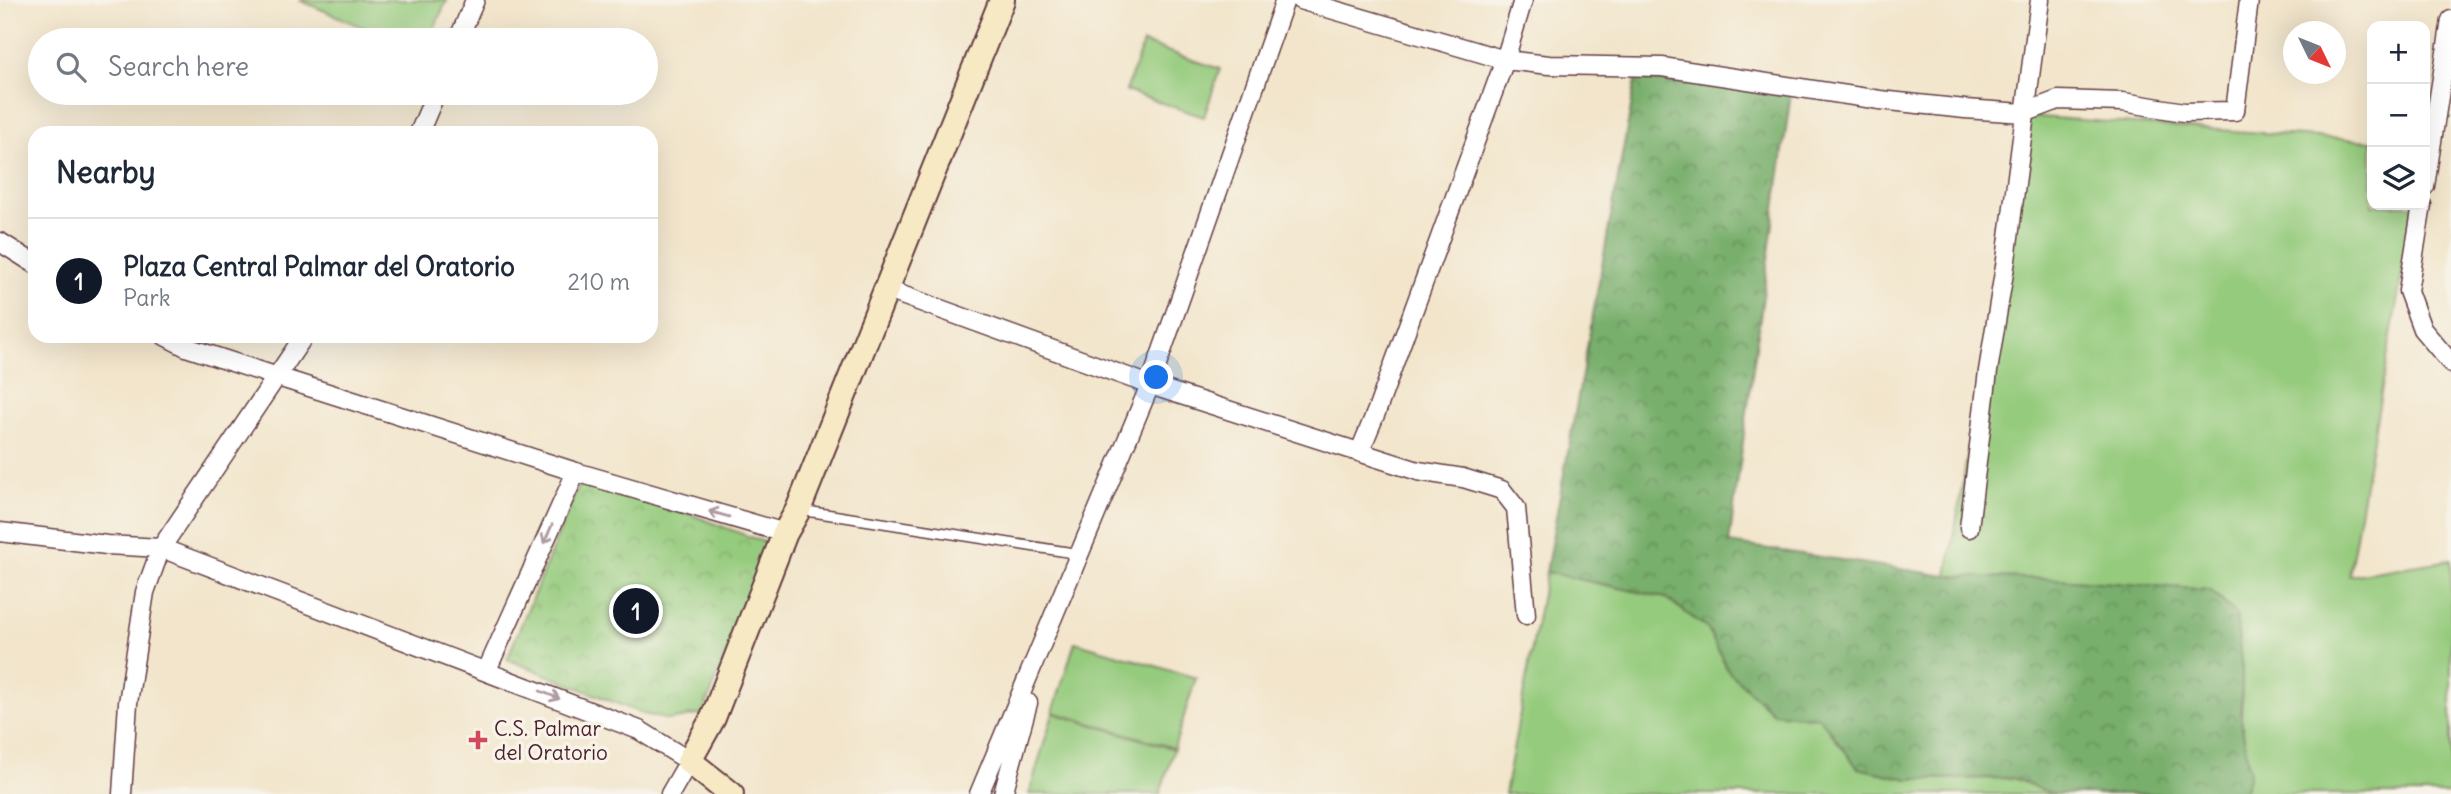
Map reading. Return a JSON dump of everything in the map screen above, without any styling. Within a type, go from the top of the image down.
[{"type":"main road","points":[[731,794],[690,761],[713,718],[785,533],[798,510],[1002,0]]},
{"type":"street","points":[[463,28],[475,0]]},
{"type":"street","points":[[979,794],[1150,385],[1285,0]]},
{"type":"street","points":[[1300,0],[1505,60],[1549,65],[1662,67],[1880,100],[2024,113],[2059,100],[2123,102],[2184,112],[2235,111],[2249,0]]},
{"type":"street","points":[[1360,451],[1505,60],[1523,0]]},
{"type":"street","points":[[1969,528],[2040,0]]},
{"type":"street","points":[[2430,155],[2451,20]]},
{"type":"street","points":[[422,126],[431,105]]},
{"type":"street","points":[[2421,210],[2409,291],[2422,329],[2451,363]]},
{"type":"street","points":[[0,242],[28,260]]},
{"type":"street","points":[[886,289],[1150,385],[1418,471],[1463,478],[1502,490],[1516,508],[1526,615]]},
{"type":"street","points":[[178,343],[576,472],[785,533]]},
{"type":"street","points":[[122,794],[128,703],[145,592],[161,548],[300,343]]},
{"type":"street","points":[[487,670],[576,472]]},
{"type":"street","points":[[0,532],[107,545],[161,548],[487,670],[639,730],[690,761],[670,794]]},
{"type":"street","points":[[1003,794],[1046,634]]},
{"type":"lane","points":[[798,510],[1080,554]]},
{"type":"green space","points":[[299,0],[447,0],[434,28],[365,28]]},
{"type":"green space","points":[[1143,43],[1220,69],[1204,117],[1126,91]]},
{"type":"green space","points":[[1636,79],[1791,93],[1729,543],[1947,576],[2058,579],[2210,590],[2236,614],[2242,671],[2241,720],[2250,775],[2243,794],[2053,794],[2013,778],[1908,779],[1858,768],[1820,718],[1773,713],[1728,671],[1708,629],[1666,598],[1546,572]]},
{"type":"green space","points":[[2025,116],[2367,141],[2367,210],[2413,210],[2349,576],[2451,560],[2451,794],[2243,794],[2250,775],[2241,720],[2242,671],[2236,614],[2210,590],[2058,579],[1947,576]]},
{"type":"green space","points":[[581,480],[679,510],[769,544],[703,714],[669,720],[643,714],[507,659]]},
{"type":"green space","points":[[1546,572],[1666,598],[1708,629],[1728,671],[1773,713],[1820,718],[1858,768],[1908,779],[2013,778],[2053,794],[1505,794]]},
{"type":"green space","points":[[1075,642],[1196,678],[1174,748],[1053,712]]},
{"type":"green space","points":[[1053,713],[1174,749],[1160,794],[1029,794]]},
{"type":"place","name":"Plaza Central Palmar del Oratorio","points":[[636,611]]},
{"type":"place","name":"C.S. Palmar del Oratorio","points":[[478,740]]}]
